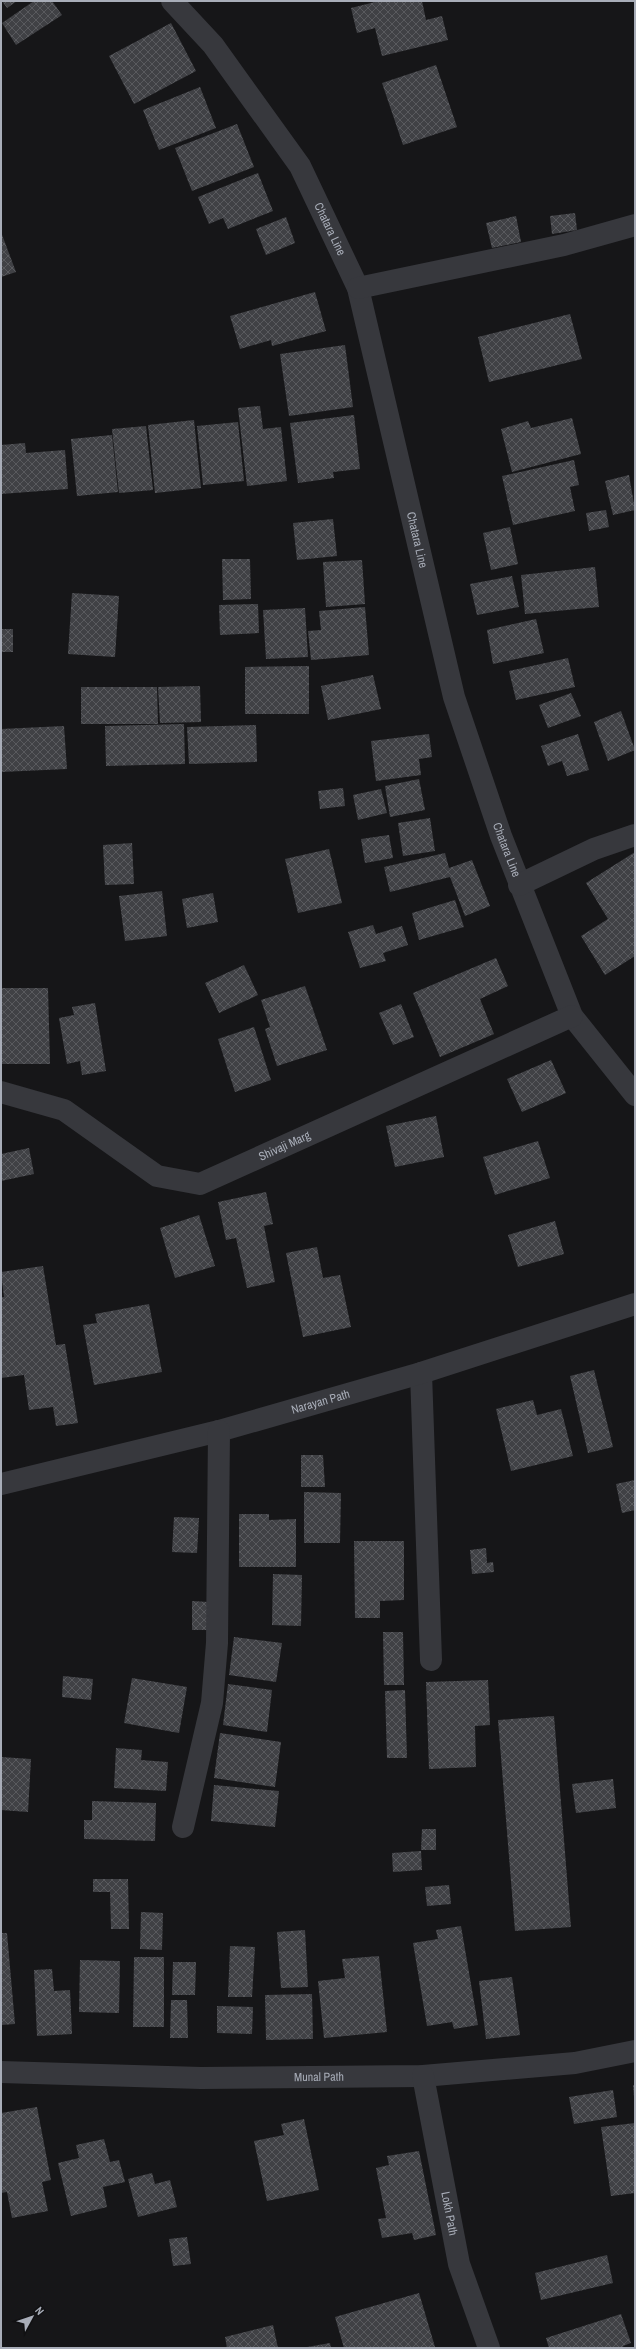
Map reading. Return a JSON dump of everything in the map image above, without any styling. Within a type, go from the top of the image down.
[{"type":"street","name":"Chatara Line","points":[[172,1],[213,45],[300,166],[358,288],[454,697],[519,885],[572,1016],[635,1095]]},
{"type":"street","points":[[358,288],[564,245],[635,225]]},
{"type":"street","points":[[519,885],[594,849],[635,836]]},
{"type":"street","name":"Shivaji Marg","points":[[1,1092],[64,1110],[157,1176],[200,1184],[572,1016]]},
{"type":"street","name":"Narayan Path","points":[[1,1484],[219,1431],[421,1373],[635,1304]]},
{"type":"street","points":[[421,1373],[431,1660]]},
{"type":"street","points":[[182,1827],[212,1703],[217,1643],[219,1431]]},
{"type":"street","name":"Munal Path","points":[[1,2072],[201,2078],[424,2076],[575,2063],[635,2051]]},
{"type":"street","name":"Lokh Path","points":[[424,2076],[459,2264],[489,2348]]},
{"type":"building","points":[[2,1],[17,1],[7,8]]},
{"type":"building","points":[[34,1],[52,1],[62,15],[16,45],[2,23]]},
{"type":"building","points":[[379,1],[422,1],[426,20],[442,16],[448,40],[382,56],[375,28],[357,33],[351,8]]},
{"type":"building","points":[[171,23],[196,71],[134,104],[109,56]]},
{"type":"building","points":[[436,65],[457,127],[403,145],[382,83]]},
{"type":"building","points":[[200,87],[216,128],[159,150],[143,110]]},
{"type":"building","points":[[237,124],[254,167],[192,191],[175,148]]},
{"type":"building","points":[[258,173],[273,211],[228,229],[223,218],[209,224],[198,197]]},
{"type":"building","points":[[575,213],[577,230],[552,234],[550,216]]},
{"type":"building","points":[[516,216],[521,242],[492,248],[486,223]]},
{"type":"building","points":[[286,217],[295,243],[266,255],[256,229]]},
{"type":"building","points":[[1,232],[16,272],[1,277]]},
{"type":"building","points":[[315,292],[326,331],[272,346],[271,340],[240,349],[230,316]]},
{"type":"building","points":[[570,314],[582,359],[489,382],[478,337]]},
{"type":"building","points":[[345,345],[353,407],[289,416],[280,354]]},
{"type":"building","points":[[260,406],[263,429],[281,427],[287,481],[247,486],[238,408]]},
{"type":"building","points":[[354,415],[360,469],[333,472],[334,478],[298,483],[290,423]]},
{"type":"building","points":[[572,418],[581,454],[512,472],[501,429],[528,421],[531,428]]},
{"type":"building","points":[[194,420],[201,488],[155,493],[148,425]]},
{"type":"building","points":[[238,422],[244,481],[203,485],[197,426]]},
{"type":"building","points":[[146,426],[153,490],[119,493],[112,429]]},
{"type":"building","points":[[112,435],[118,492],[77,496],[71,439]]},
{"type":"building","points":[[25,443],[26,453],[65,450],[68,489],[1,494],[1,445]]},
{"type":"building","points":[[574,460],[579,485],[570,487],[575,511],[513,525],[502,476]]},
{"type":"building","points":[[629,475],[635,510],[613,515],[605,481]]},
{"type":"building","points":[[606,510],[609,527],[589,531],[586,513]]},
{"type":"building","points":[[333,519],[337,556],[297,560],[293,523]]},
{"type":"building","points":[[510,527],[518,564],[491,570],[483,533]]},
{"type":"building","points":[[222,559],[250,559],[251,599],[223,600]]},
{"type":"building","points":[[362,560],[365,604],[326,607],[323,562]]},
{"type":"building","points":[[595,567],[599,607],[525,614],[521,575]]},
{"type":"building","points":[[512,576],[519,607],[477,615],[470,584]]},
{"type":"building","points":[[72,593],[119,596],[115,657],[68,654]]},
{"type":"building","points":[[258,604],[259,633],[220,635],[219,605]]},
{"type":"building","points":[[365,607],[369,655],[311,660],[308,631],[321,630],[319,611]]},
{"type":"building","points":[[305,608],[308,657],[266,659],[263,610]]},
{"type":"building","points":[[536,619],[544,653],[493,664],[487,630]]},
{"type":"building","points":[[1,629],[13,629],[13,652],[1,652]]},
{"type":"building","points":[[568,658],[575,687],[516,700],[509,671]]},
{"type":"building","points":[[309,666],[309,714],[245,714],[245,667]]},
{"type":"building","points":[[373,675],[381,709],[328,720],[321,686]]},
{"type":"building","points":[[200,686],[201,722],[160,723],[158,687]]},
{"type":"building","points":[[81,687],[157,687],[158,724],[81,724]]},
{"type":"building","points":[[571,693],[581,716],[548,728],[539,705]]},
{"type":"building","points":[[621,711],[635,750],[608,761],[594,722]]},
{"type":"building","points":[[184,724],[185,764],[106,766],[105,726]]},
{"type":"building","points":[[256,725],[257,762],[189,764],[187,727]]},
{"type":"building","points":[[64,726],[67,769],[1,772],[1,729]]},
{"type":"building","points":[[429,734],[432,757],[419,759],[421,775],[376,781],[371,741]]},
{"type":"building","points":[[578,734],[589,770],[567,776],[562,761],[548,766],[541,746]]},
{"type":"building","points":[[419,779],[425,810],[390,817],[385,786]]},
{"type":"building","points":[[343,788],[345,806],[320,809],[318,791]]},
{"type":"building","points":[[381,789],[387,813],[358,820],[353,795]]},
{"type":"building","points":[[430,818],[435,851],[403,856],[398,823]]},
{"type":"building","points":[[389,835],[393,858],[365,863],[361,839]]},
{"type":"building","points":[[132,843],[134,884],[105,885],[103,845]]},
{"type":"building","points":[[329,849],[342,903],[298,913],[285,859]]},
{"type":"building","points":[[635,852],[635,956],[605,975],[581,936],[608,919],[586,883]]},
{"type":"building","points":[[445,853],[449,868],[472,860],[490,906],[465,916],[450,877],[390,892],[384,867]]},
{"type":"building","points":[[162,891],[167,936],[125,941],[119,896]]},
{"type":"building","points":[[213,893],[218,922],[187,928],[182,899]]},
{"type":"building","points":[[455,900],[464,927],[419,940],[412,913]]},
{"type":"building","points":[[373,925],[376,934],[402,926],[408,945],[383,953],[386,961],[360,968],[348,932]]},
{"type":"building","points":[[496,958],[508,986],[480,999],[494,1034],[440,1057],[413,993]]},
{"type":"building","points":[[244,965],[258,995],[219,1013],[205,983]]},
{"type":"building","points":[[305,986],[327,1050],[277,1066],[265,1029],[270,1027],[261,1000]]},
{"type":"building","points":[[1,988],[48,988],[50,1064],[1,1064]]},
{"type":"building","points":[[95,1003],[106,1071],[82,1075],[80,1061],[67,1064],[59,1018],[74,1015],[72,1007]]},
{"type":"building","points":[[401,1004],[414,1037],[393,1045],[379,1013]]},
{"type":"building","points":[[254,1027],[271,1080],[235,1092],[218,1039]]},
{"type":"building","points":[[551,1060],[566,1093],[522,1112],[507,1079]]},
{"type":"building","points":[[436,1116],[444,1157],[395,1167],[386,1126]]},
{"type":"building","points":[[538,1141],[550,1178],[495,1195],[483,1157]]},
{"type":"building","points":[[29,1148],[34,1174],[1,1181],[1,1154]]},
{"type":"building","points":[[266,1192],[273,1224],[264,1226],[275,1282],[247,1288],[236,1238],[226,1240],[218,1202]]},
{"type":"building","points":[[199,1215],[215,1266],[175,1278],[160,1228]]},
{"type":"building","points":[[555,1221],[564,1254],[518,1267],[508,1235]]},
{"type":"building","points":[[317,1247],[323,1278],[340,1275],[351,1327],[303,1337],[286,1253]]},
{"type":"building","points":[[43,1266],[56,1345],[65,1344],[78,1423],[56,1426],[53,1407],[29,1410],[24,1375],[1,1378],[1,1297],[4,1297],[1,1272]]},
{"type":"building","points":[[149,1304],[162,1372],[94,1385],[83,1325],[97,1323],[95,1314]]},
{"type":"building","points":[[594,1370],[613,1447],[588,1453],[570,1376]]},
{"type":"building","points":[[533,1400],[537,1415],[561,1409],[573,1456],[511,1471],[496,1409]]},
{"type":"building","points":[[301,1455],[323,1455],[325,1487],[301,1487]]},
{"type":"building","points":[[635,1480],[635,1510],[622,1513],[616,1484]]},
{"type":"building","points":[[304,1492],[341,1493],[340,1543],[304,1543]]},
{"type":"building","points":[[239,1514],[269,1514],[269,1520],[296,1519],[296,1567],[239,1567]]},
{"type":"building","points":[[174,1517],[199,1518],[197,1553],[172,1552]]},
{"type":"building","points":[[354,1541],[404,1541],[404,1600],[380,1601],[380,1618],[355,1618]]},
{"type":"building","points":[[486,1548],[487,1563],[493,1562],[494,1572],[472,1574],[470,1550]]},
{"type":"building","points":[[273,1574],[302,1575],[301,1626],[272,1625]]},
{"type":"building","points":[[192,1601],[209,1602],[209,1630],[192,1630]]},
{"type":"building","points":[[383,1632],[403,1632],[404,1685],[384,1685]]},
{"type":"building","points":[[234,1637],[282,1643],[276,1682],[229,1675]]},
{"type":"building","points":[[63,1676],[93,1679],[91,1700],[62,1697]]},
{"type":"building","points":[[132,1678],[187,1687],[179,1733],[124,1723]]},
{"type":"building","points":[[488,1680],[490,1725],[475,1726],[476,1767],[429,1769],[426,1682]]},
{"type":"building","points":[[228,1684],[272,1690],[267,1732],[223,1725]]},
{"type":"building","points":[[405,1690],[407,1758],[387,1758],[385,1691]]},
{"type":"building","points":[[554,1716],[571,1927],[515,1931],[498,1720]]},
{"type":"building","points":[[220,1733],[281,1742],[275,1787],[214,1778]]},
{"type":"building","points":[[116,1748],[142,1750],[141,1760],[168,1762],[166,1791],[114,1788]]},
{"type":"building","points":[[1,1757],[31,1759],[28,1812],[1,1810]]},
{"type":"building","points":[[613,1779],[616,1808],[576,1813],[572,1784]]},
{"type":"building","points":[[214,1785],[279,1791],[275,1827],[211,1821]]},
{"type":"building","points":[[92,1801],[156,1803],[155,1841],[84,1839],[84,1820],[92,1820]]},
{"type":"building","points":[[422,1829],[436,1829],[436,1850],[421,1850]]},
{"type":"building","points":[[421,1851],[422,1870],[393,1872],[392,1853]]},
{"type":"building","points":[[93,1879],[128,1879],[129,1929],[111,1929],[110,1892],[93,1892]]},
{"type":"building","points":[[449,1885],[451,1904],[427,1906],[425,1887]]},
{"type":"building","points":[[141,1912],[163,1913],[162,1950],[140,1949]]},
{"type":"building","points":[[461,1926],[478,2025],[454,2029],[452,2022],[427,2026],[413,1943],[438,1939],[436,1930]]},
{"type":"building","points":[[305,1930],[308,1987],[281,1988],[277,1932]]},
{"type":"building","points":[[1,1933],[7,1933],[15,2024],[1,2025]]},
{"type":"building","points":[[230,1946],[255,1947],[252,1997],[228,1997]]},
{"type":"building","points":[[379,1956],[387,2032],[324,2038],[318,1981],[345,1978],[342,1959]]},
{"type":"building","points":[[134,1957],[164,1957],[164,2027],[133,2027]]},
{"type":"building","points":[[80,1960],[120,1961],[119,2013],[79,2012]]},
{"type":"building","points":[[173,1962],[196,1962],[195,1995],[172,1995]]},
{"type":"building","points":[[52,1969],[54,1991],[70,1990],[72,2034],[37,2036],[34,1970]]},
{"type":"building","points":[[512,1977],[520,2035],[486,2039],[479,1981]]},
{"type":"building","points":[[312,1994],[313,2039],[266,2040],[265,1995]]},
{"type":"building","points":[[171,2000],[187,2000],[188,2038],[170,2038]]},
{"type":"building","points":[[217,2006],[253,2007],[252,2034],[217,2033]]},
{"type":"building","points":[[633,2085],[635,2085],[635,2097],[634,2097]]},
{"type":"building","points":[[613,2090],[617,2117],[574,2124],[569,2097]]},
{"type":"building","points":[[37,2107],[51,2180],[42,2182],[48,2211],[12,2218],[7,2192],[1,2193],[1,2113]]},
{"type":"building","points":[[304,2119],[319,2190],[267,2201],[254,2141],[284,2135],[281,2124]]},
{"type":"building","points":[[635,2123],[635,2193],[611,2196],[601,2127]]},
{"type":"building","points":[[104,2139],[110,2162],[119,2160],[125,2182],[103,2187],[107,2207],[71,2216],[58,2163],[79,2158],[76,2145]]},
{"type":"building","points":[[419,2151],[436,2235],[414,2240],[412,2233],[382,2238],[378,2219],[386,2218],[376,2168],[389,2165],[387,2156]]},
{"type":"building","points":[[152,2173],[155,2184],[170,2180],[177,2207],[138,2217],[128,2179]]},
{"type":"building","points":[[187,2237],[191,2264],[173,2266],[169,2239]]},
{"type":"building","points":[[607,2255],[613,2283],[541,2300],[535,2273]]},
{"type":"building","points":[[419,2293],[435,2347],[344,2348],[335,2317]]},
{"type":"building","points":[[621,2314],[631,2343],[623,2346],[624,2348],[549,2348],[546,2338]]},
{"type":"building","points":[[273,2325],[278,2348],[227,2348],[225,2337]]},
{"type":"building","points":[[330,2343],[331,2348],[307,2348],[307,2347]]}]
